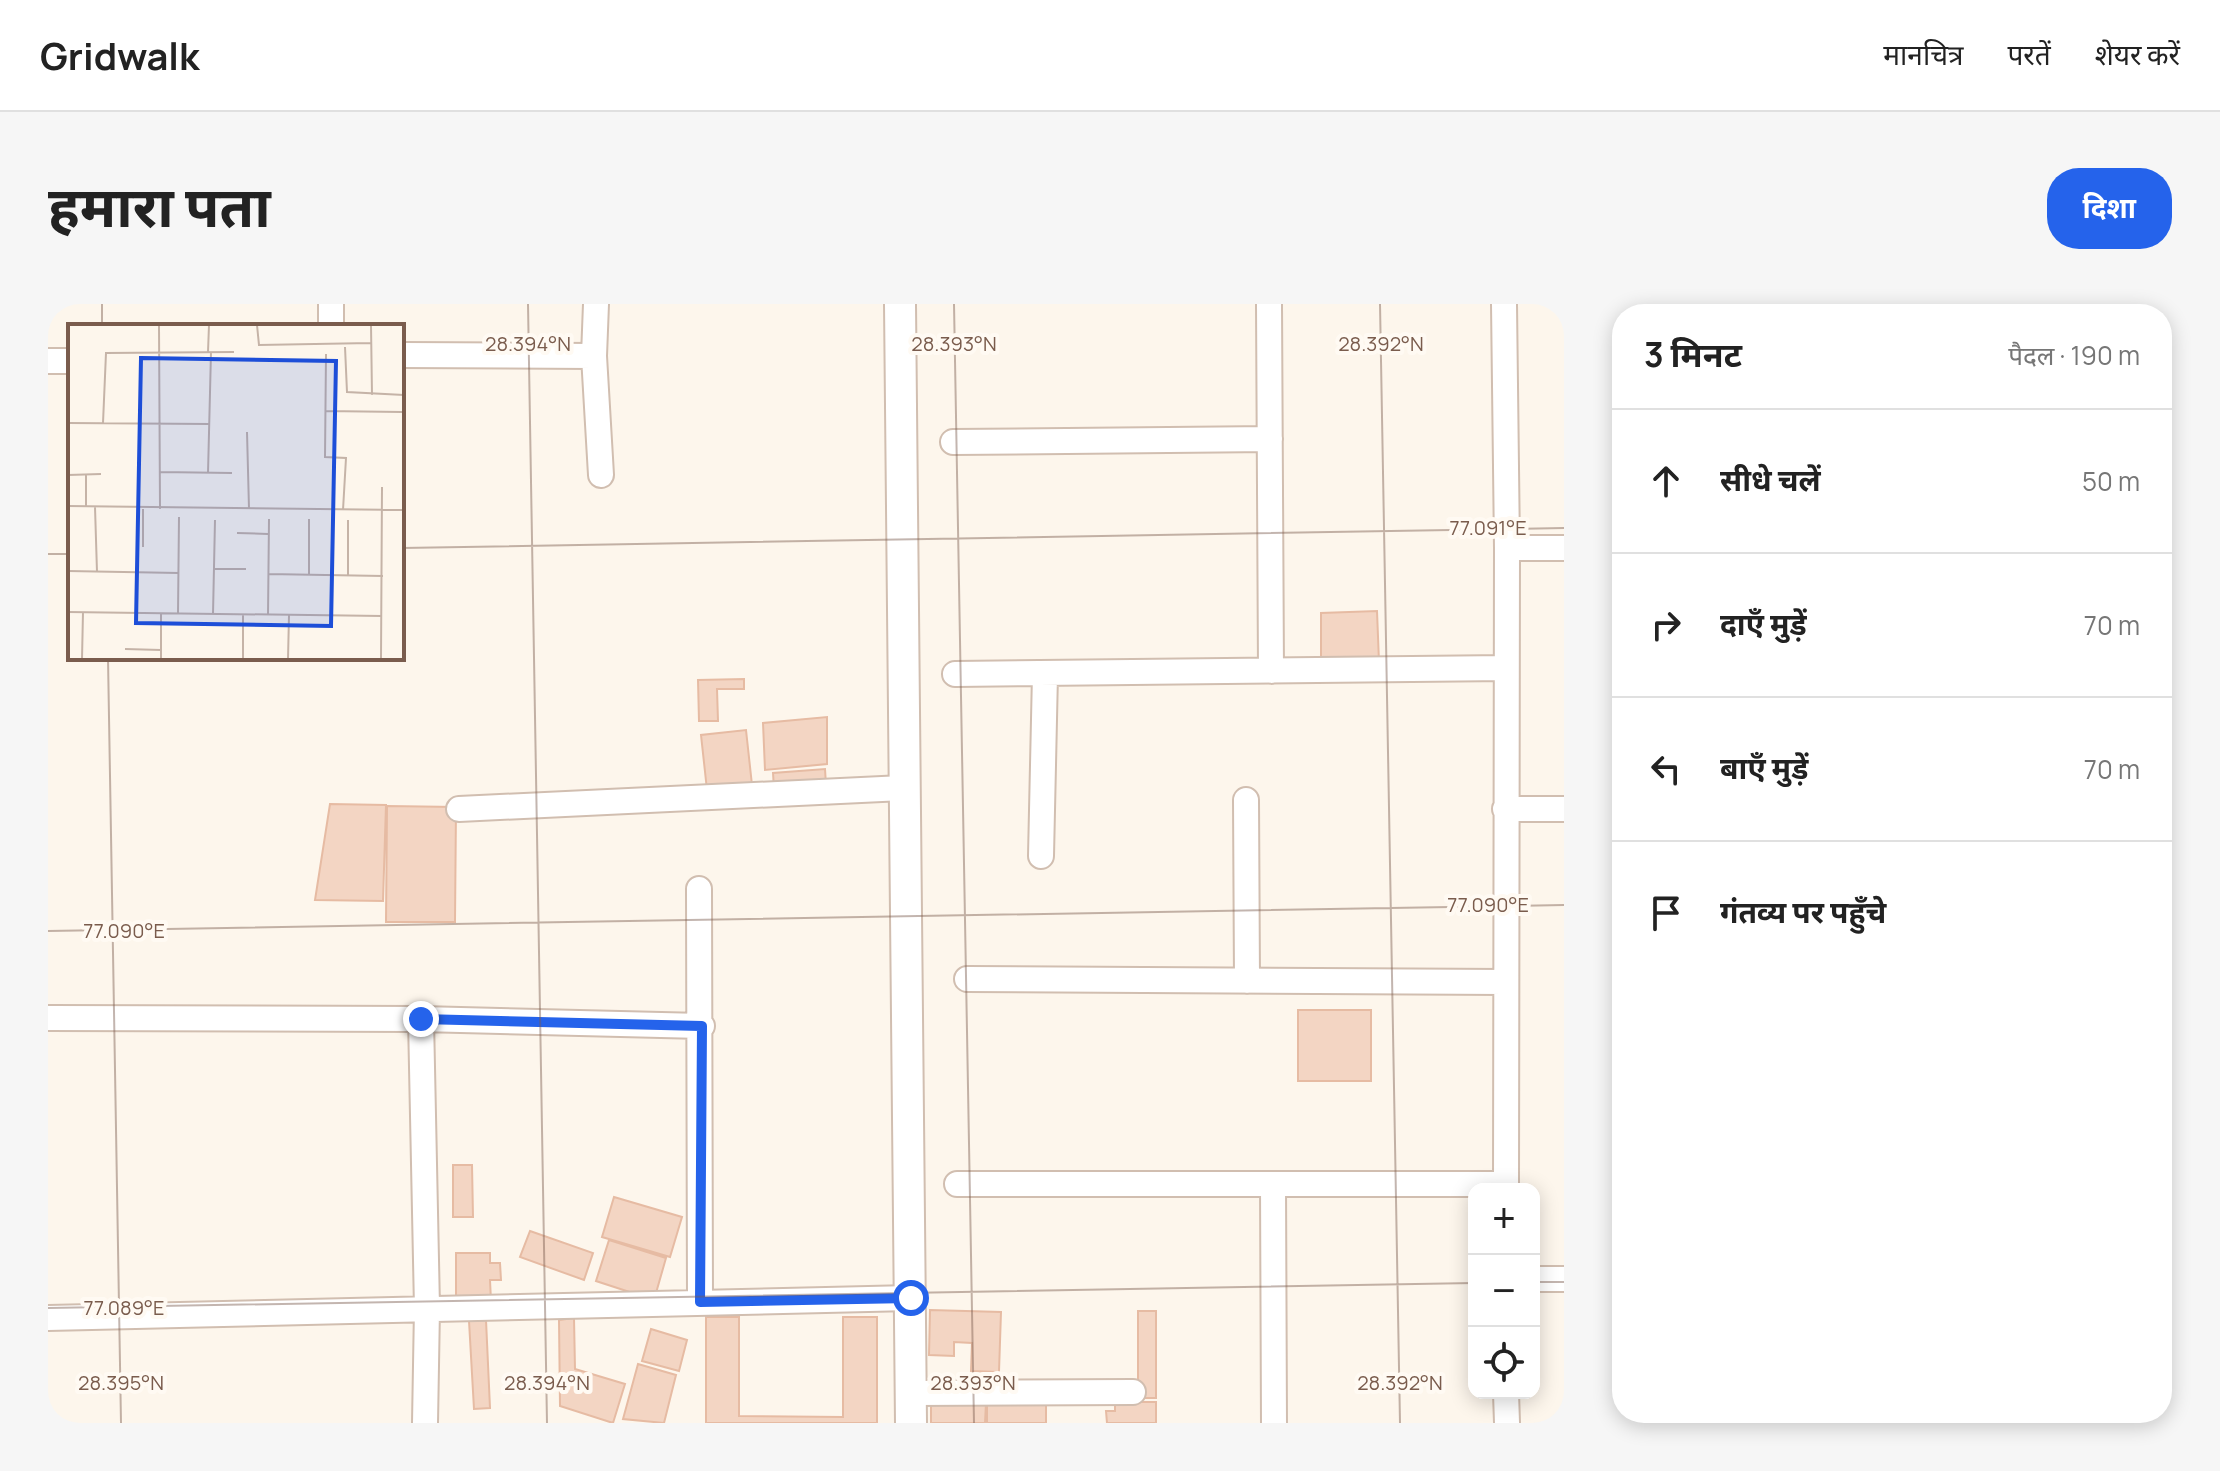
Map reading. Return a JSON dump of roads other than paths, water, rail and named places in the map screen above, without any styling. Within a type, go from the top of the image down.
[{"type":"street","points":[[596,304],[594,356],[601,475]]},
{"type":"street","points":[[900,304],[911,1423]]},
{"type":"street","points":[[1269,304],[1271,671]]},
{"type":"street","points":[[1504,304],[1507,548],[1506,1183]]},
{"type":"street","points":[[404,355],[594,356]]},
{"type":"street","points":[[953,442],[1270,439]]},
{"type":"street","points":[[1507,548],[1564,548]]},
{"type":"street","points":[[955,674],[1506,668]]},
{"type":"street","points":[[1041,856],[1045,674]]},
{"type":"street","points":[[459,809],[903,788]]},
{"type":"street","points":[[1246,800],[1247,981]]},
{"type":"street","points":[[1505,809],[1564,809]]},
{"type":"street","points":[[699,889],[702,1026],[700,1302]]},
{"type":"street","points":[[967,979],[1505,982]]},
{"type":"street","points":[[48,1018],[421,1019],[702,1026]]},
{"type":"street","points":[[421,1019],[427,1308],[425,1423]]},
{"type":"street","points":[[957,1184],[1468,1187]]},
{"type":"street","points":[[1273,1184],[1274,1423]]},
{"type":"street","points":[[1540,1279],[1564,1279]]},
{"type":"street","points":[[48,1318],[911,1298]]},
{"type":"street","points":[[912,1393],[1133,1392]]},
{"type":"street","points":[[1506,1399],[1507,1423]]}]
